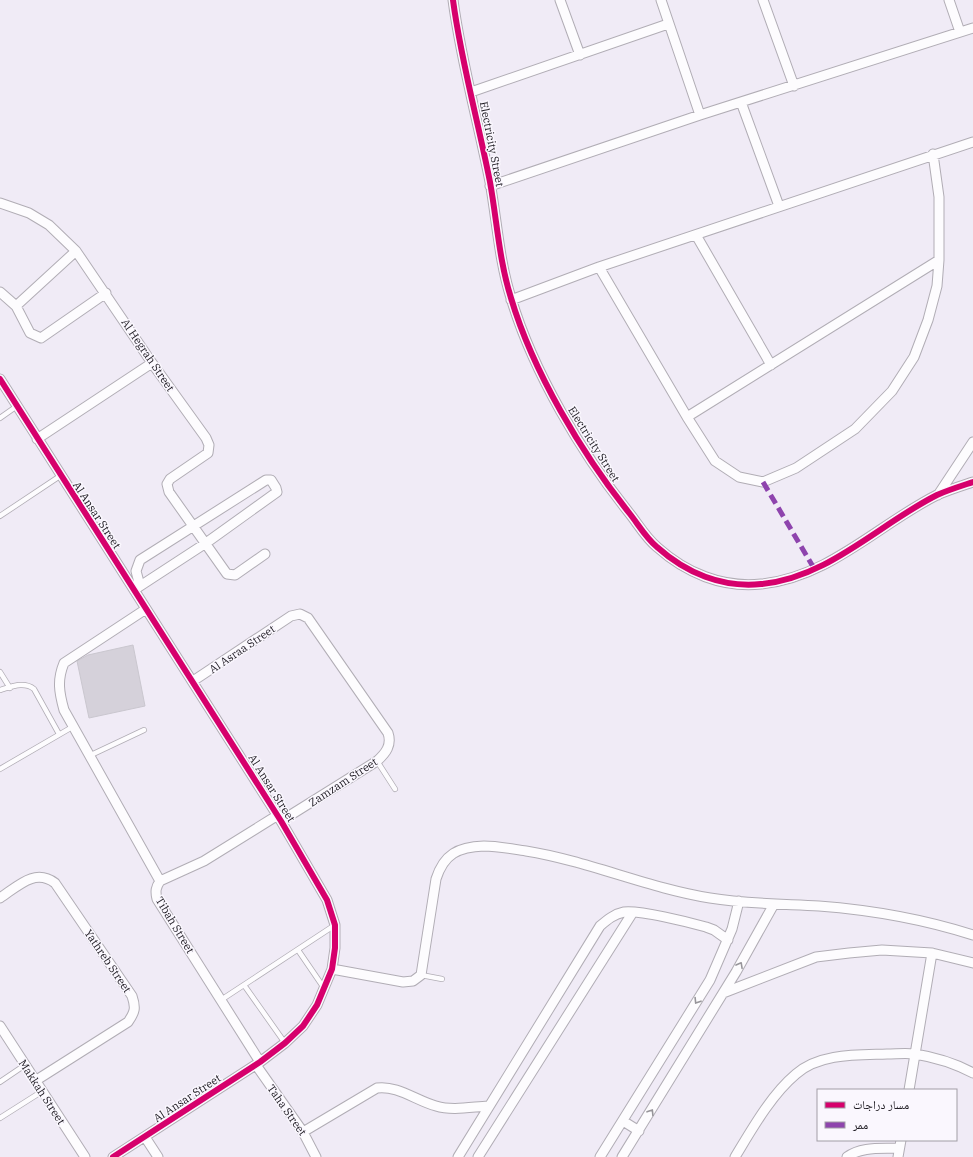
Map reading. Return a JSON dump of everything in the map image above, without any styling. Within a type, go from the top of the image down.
[{"type":"street","name":"Electricity Street","points":[[453,0],[490,186],[497,236],[511,300],[535,360],[560,410],[612,492],[656,546],[684,567],[712,580],[731,584],[761,584],[790,579],[815,570],[938,495],[973,482]]},
{"type":"street","points":[[560,0],[580,55]]},
{"type":"street","points":[[661,0],[700,115]]},
{"type":"street","points":[[763,0],[794,86]]},
{"type":"street","points":[[949,0],[960,32]]},
{"type":"street","points":[[471,92],[668,24]]},
{"type":"street","points":[[490,186],[700,115],[973,28]]},
{"type":"street","points":[[742,102],[779,206]]},
{"type":"street","points":[[511,300],[696,234],[933,154],[973,142]]},
{"type":"street","points":[[598,268],[715,461],[739,477],[764,482],[796,468],[855,429],[892,391],[914,357],[928,320],[937,286],[939,260],[939,197],[933,154]]},
{"type":"street","name":"Al Hegrah Street","points":[[0,203],[29,213],[49,225],[76,250],[152,363],[206,438],[209,445],[208,453],[203,458],[170,479],[167,484],[169,492],[192,527]]},
{"type":"street","points":[[696,234],[771,364]]},
{"type":"street","points":[[16,306],[76,250]]},
{"type":"street","points":[[687,417],[939,260]]},
{"type":"street","points":[[0,292],[16,306],[30,333],[41,338],[106,293]]},
{"type":"street","points":[[37,439],[152,363]]},
{"type":"street","name":"Al Ansar Street","points":[[0,379],[60,476],[137,588],[146,609],[280,818],[327,900],[335,925],[335,948],[332,969],[317,1006],[303,1026],[285,1044],[258,1064],[113,1157]]},
{"type":"street","name":"Electricity Street","points":[[938,495],[973,442]]},
{"type":"street","points":[[266,480],[271,480],[276,488],[276,492],[206,543],[137,588],[136,571],[140,560],[266,480]]},
{"type":"street","points":[[192,527],[206,543],[227,574],[235,575],[265,554]]},
{"type":"street","points":[[146,609],[64,663],[58,676],[59,692],[64,710],[160,881]]},
{"type":"street","name":"Al Asraa Street","points":[[193,681],[291,616],[300,614],[308,618],[388,733],[390,739],[389,746],[381,758]]},
{"type":"street","name":"Zamzam Street","points":[[280,818],[381,758]]},
{"type":"street","name":"Tibah Street","points":[[258,1064],[221,1000],[157,899],[156,886],[160,881],[204,861],[280,818]]},
{"type":"street","points":[[332,969],[403,982],[413,981],[421,975],[436,879],[440,867],[454,852],[466,848],[484,846],[541,854],[710,898],[821,907],[901,916],[973,935]]},
{"type":"street","name":"Yathreb Street","points":[[0,898],[32,878],[40,876],[47,877],[55,883],[132,996],[135,1004],[135,1012],[128,1022],[35,1081]]},
{"type":"street","points":[[600,1157],[624,1121],[710,980],[728,940],[739,901]]},
{"type":"street","points":[[622,1157],[723,993],[774,904]]},
{"type":"street","points":[[458,1157],[600,926],[615,915],[633,912],[706,927],[718,932],[728,940]]},
{"type":"street","points":[[478,1157],[633,912]]},
{"type":"street","points":[[723,993],[816,957],[882,950],[932,953],[973,963]]},
{"type":"street","points":[[909,1089],[932,953]]},
{"type":"street","name":"Makkah Street","points":[[0,1026],[85,1157]]},
{"type":"street","points":[[734,1157],[780,1090],[797,1073],[810,1065],[827,1059],[854,1055],[914,1054],[962,1067],[973,1073]]},
{"type":"street","name":"Taha Street","points":[[258,1064],[303,1132],[316,1157]]},
{"type":"street","points":[[303,1132],[377,1088],[387,1088],[438,1107],[463,1108],[488,1106]]},
{"type":"street","points":[[624,1121],[639,1131]]},
{"type":"street","points":[[145,1137],[158,1157]]},
{"type":"street","points":[[847,1157],[858,1151],[869,1149],[899,1148]]},
{"type":"lane","points":[[0,418],[17,406]]},
{"type":"lane","points":[[0,516],[60,476]]},
{"type":"lane","points":[[0,672],[10,688]]},
{"type":"lane","points":[[0,690],[26,685],[34,689],[59,734]]},
{"type":"lane","points":[[0,769],[74,726]]},
{"type":"lane","points":[[91,756],[144,730]]},
{"type":"lane","points":[[381,758],[395,789]]},
{"type":"lane","points":[[221,1000],[335,925]]},
{"type":"lane","points":[[298,950],[325,989]]},
{"type":"lane","points":[[421,975],[442,979]]},
{"type":"lane","points":[[244,985],[285,1044]]},
{"type":"lane","points":[[0,1082],[25,1065]]},
{"type":"lane","points":[[0,1118],[42,1092]]},
{"type":"building","points":[[133,645],[145,706],[89,718],[77,661],[88,655]]},
{"type":"marked path","points":[[763,482],[815,570]]},
{"type":"cycle path","points":[[453,0],[465,68],[490,182],[507,284],[520,326],[546,383],[577,439],[612,491],[653,543],[668,556],[692,571],[719,581],[747,585],[785,580],[809,572],[831,561],[894,520],[937,495],[973,482]]},
{"type":"cycle path","points":[[0,379],[281,821],[327,900],[335,925],[335,948],[332,969],[317,1005],[303,1026],[285,1043],[260,1062],[113,1157]]}]
